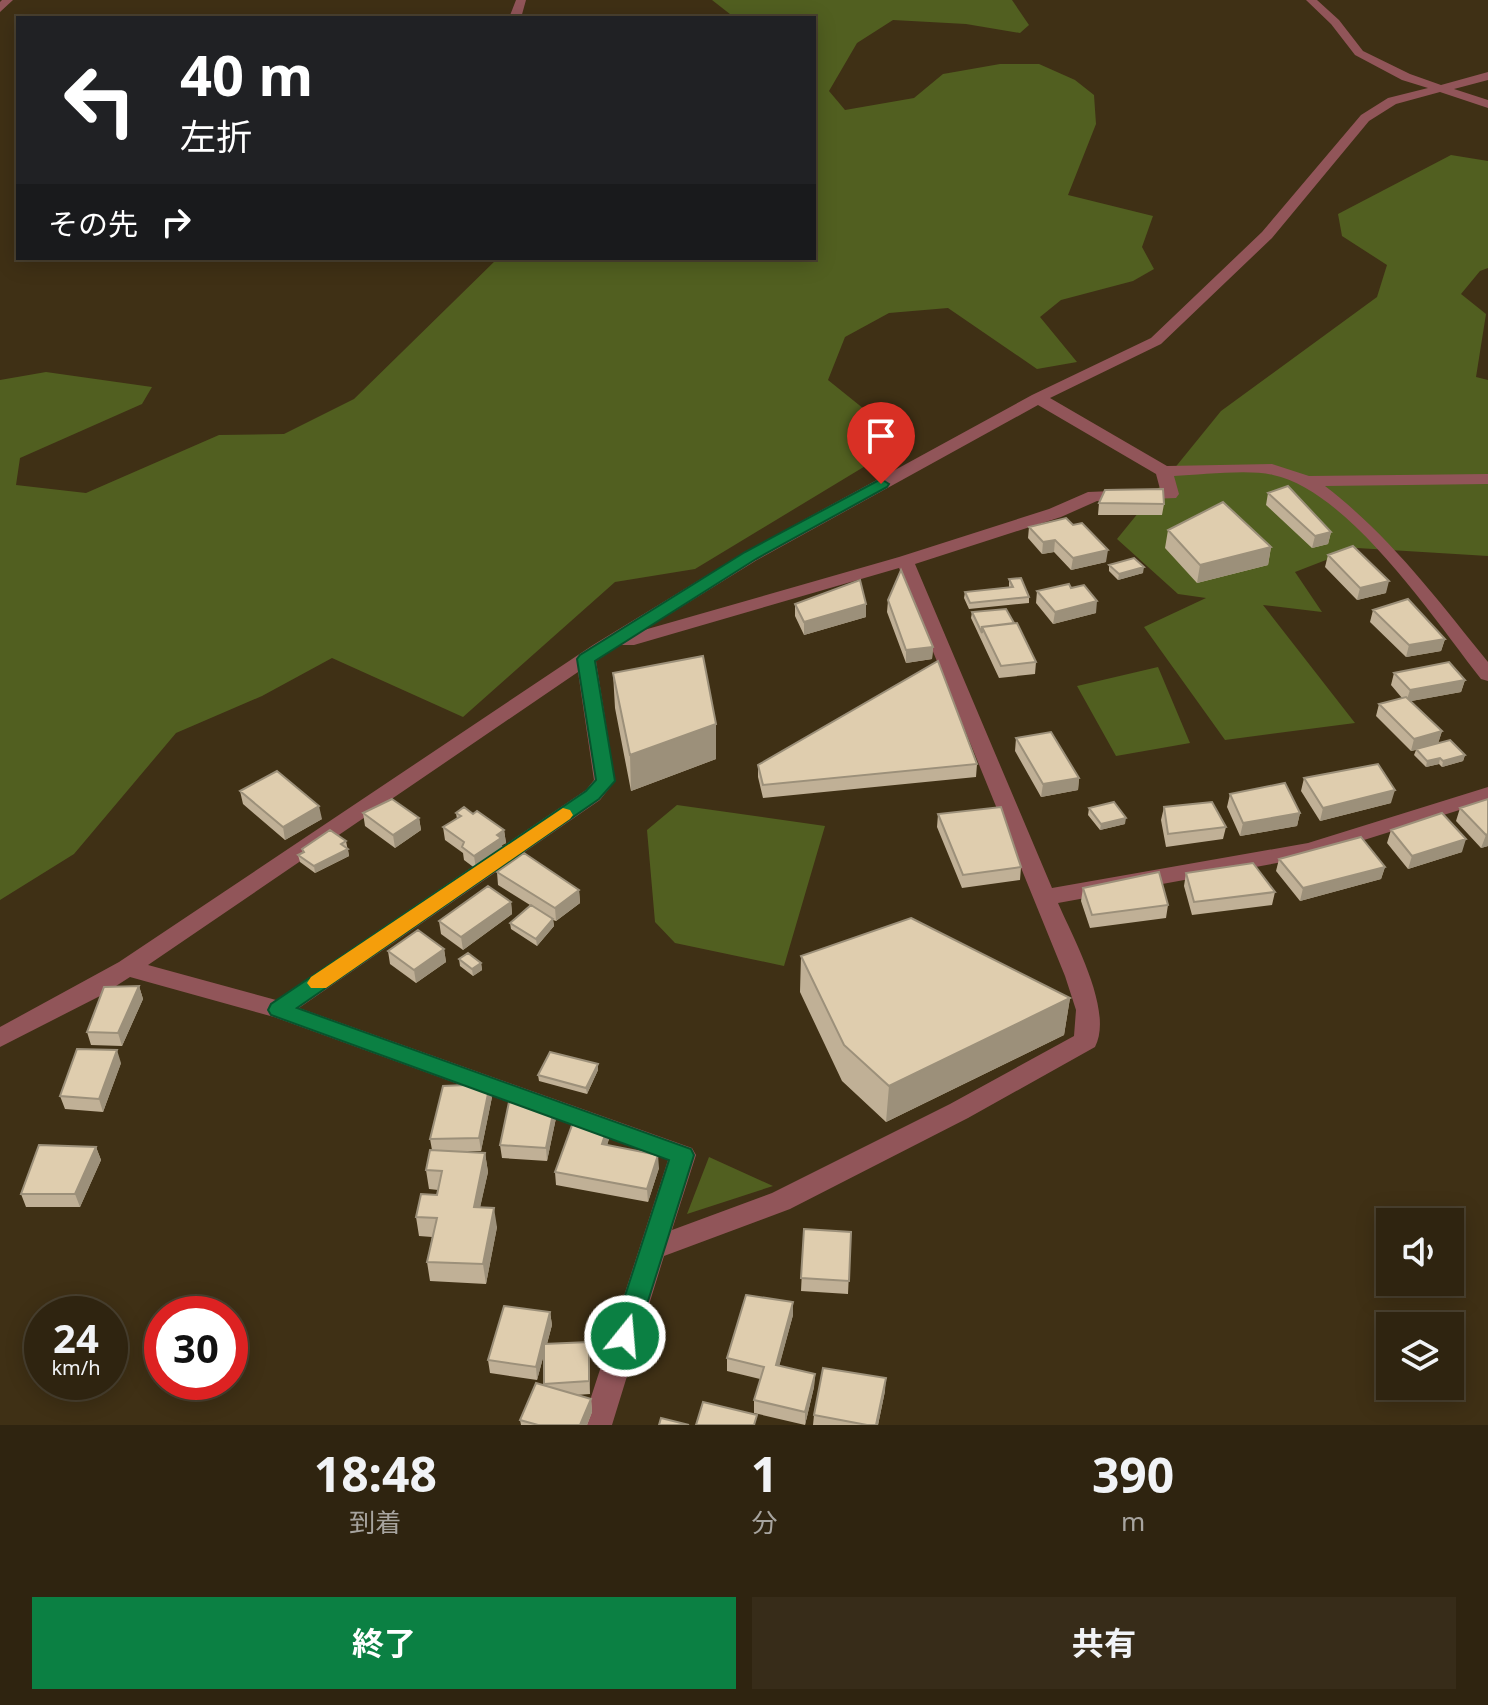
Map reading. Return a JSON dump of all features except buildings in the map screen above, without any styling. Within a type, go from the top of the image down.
[{"type":"street","points":[[0,9],[8,0]]},
{"type":"street","points":[[1311,0],[1335,22],[1359,53],[1406,77],[1488,104]]},
{"type":"street","points":[[0,1038],[94,989],[127,968],[593,654],[751,556],[1038,398],[1156,341],[1267,235],[1365,118],[1392,101],[1488,76]]},
{"type":"street","points":[[1038,398],[1164,471],[1272,469],[1308,481],[1488,479]]},
{"type":"street","points":[[593,654],[905,561],[1055,513],[1094,496],[1170,494],[1164,471]]},
{"type":"street","points":[[1308,481],[1358,520],[1400,564],[1488,675]]},
{"type":"street","points":[[652,1249],[781,1201],[959,1111],[1086,1041],[1088,1010],[1046,897],[905,561]]},
{"type":"street","points":[[279,1010],[593,795],[605,781],[593,654]]},
{"type":"street","points":[[1046,897],[1310,850],[1488,794]]},
{"type":"street","points":[[127,968],[279,1010],[683,1155],[597,1425]]},
{"type":"green space","points":[[712,0],[1012,0],[1029,25],[1020,33],[966,24],[893,20],[857,43],[829,91],[845,110],[914,98],[943,74],[1000,64],[1039,64],[1075,80],[1094,95],[1096,124],[1068,195],[1153,216],[1142,247],[1154,269],[1133,281],[1061,300],[1040,317],[1077,362],[1037,369],[948,308],[889,313],[845,337],[828,380],[905,442],[695,569],[615,582],[463,717],[332,658],[262,696],[176,733],[74,854],[0,900],[0,380],[46,372],[152,387],[142,404],[20,458],[16,485],[86,493],[219,435],[284,434],[354,399],[496,260],[816,260],[816,16],[732,16]]},
{"type":"green space","points":[[1451,155],[1488,161],[1488,268],[1480,271],[1461,294],[1486,314],[1476,377],[1488,380],[1488,556],[1357,548],[1295,572],[1322,612],[1263,605],[1355,723],[1225,740],[1144,627],[1206,598],[1178,594],[1117,539],[1221,411],[1377,297],[1387,265],[1342,236],[1338,214]]},
{"type":"green space","points":[[1158,667],[1190,743],[1116,756],[1077,686]]},
{"type":"green space","points":[[677,805],[825,826],[784,966],[675,943],[655,922],[647,830]]},
{"type":"green space","points":[[709,1157],[773,1186],[687,1214]]},
{"type":"slow traffic","points":[[318,983],[563,815]]},
{"type":"route","points":[[625,1336],[683,1155],[279,1010],[593,795],[605,781],[586,659],[751,556],[881,484]]}]
